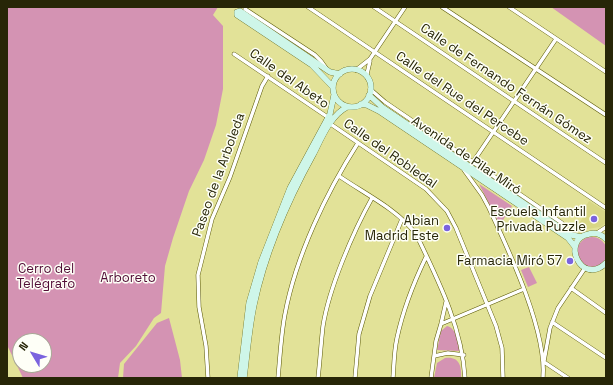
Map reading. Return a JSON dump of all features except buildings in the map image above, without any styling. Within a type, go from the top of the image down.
[{"type":"street","name":"Calle del Rue del Percebe","points":[[308,7],[606,208]]},
{"type":"street","name":"Calle de Fernando Fernán Gómez","points":[[374,7],[606,163]]},
{"type":"street","points":[[356,70],[370,60],[405,7]]},
{"type":"street","points":[[442,7],[535,70],[606,115]]},
{"type":"street","points":[[509,7],[606,72]]},
{"type":"street","points":[[333,87],[312,65],[236,13],[244,10],[326,69],[335,74],[340,74]]},
{"type":"street","points":[[471,164],[556,39]]},
{"type":"street","name":"Calle del Abeto","points":[[234,54],[268,76],[329,121]]},
{"type":"street","points":[[334,95],[340,103],[347,106],[361,104],[370,92],[367,74],[370,60]]},
{"type":"street","points":[[244,378],[254,305],[265,264],[294,190],[329,121],[332,110],[334,95],[333,87],[335,80],[346,70],[356,70],[368,78]]},
{"type":"street","name":"Paseo de la Arboleda","points":[[208,378],[206,346],[199,307],[198,289],[198,275],[202,251],[212,219],[230,177],[262,86],[268,76]]},
{"type":"street","name":"Avenida de Pilar Miró","points":[[370,92],[376,103],[471,164],[566,231],[581,237]]},
{"type":"street","name":"Avenida de Pilar Miró","points":[[361,104],[367,105],[379,111],[460,165],[568,238],[575,247]]},
{"type":"street","points":[[240,378],[249,303],[261,262],[290,188],[329,121],[347,106]]},
{"type":"street","name":"Calle del Robledal","points":[[329,121],[358,143],[426,189],[440,202],[456,228],[488,304],[502,348],[503,378]]},
{"type":"street","points":[[278,378],[285,314],[296,272],[317,217],[358,143]]},
{"type":"street","points":[[460,165],[482,195],[524,289],[534,316],[544,362],[568,378]]},
{"type":"street","points":[[339,176],[402,219],[416,234],[454,319],[464,355],[465,378]]},
{"type":"street","points":[[318,378],[323,325],[355,231],[372,198]]},
{"type":"street","points":[[355,378],[360,334],[370,296],[402,219]]},
{"type":"street","points":[[606,227],[597,233],[581,237],[575,247],[577,261],[585,268],[603,268],[606,263]]},
{"type":"street","points":[[597,233],[606,239]]},
{"type":"street","points":[[392,378],[396,339],[413,287],[426,256]]},
{"type":"street","points":[[543,378],[546,346],[552,322],[558,308],[585,268]]},
{"type":"street","points":[[571,288],[606,313]]},
{"type":"street","points":[[441,324],[524,289]]},
{"type":"street","points":[[431,378],[434,356],[446,302]]},
{"type":"street","points":[[552,322],[606,358]]},
{"type":"street","points":[[540,344],[546,346]]},
{"type":"street","points":[[434,356],[448,353],[464,355]]},
{"type":"shaded area","name":"Escuela Infantil Privada Puzzle","points":[[589,201],[606,212],[606,223],[600,227],[587,229],[580,232],[575,229],[584,216],[581,214]]},
{"type":"green space","points":[[7,7],[218,7],[213,15],[223,26],[223,89],[216,125],[204,160],[189,191],[165,266],[161,313],[154,318],[136,346],[120,363],[118,378],[23,378],[21,373],[52,373],[52,333],[12,333],[12,355],[7,345]]},
{"type":"green space","points":[[551,7],[606,7],[606,46]]},
{"type":"green space","points":[[479,184],[512,206],[501,223],[498,221]]},
{"type":"green space","points":[[592,237],[602,242],[607,252],[602,262],[592,267],[582,262],[577,252],[582,242]]},
{"type":"green space","points":[[529,267],[537,283],[528,287],[521,270]]},
{"type":"green space","points":[[169,318],[180,360],[182,378],[123,378],[124,364],[157,323]]},
{"type":"green space","points":[[447,326],[453,330],[457,336],[459,351],[437,350],[441,331]]},
{"type":"green space","points":[[445,358],[454,359],[459,363],[461,378],[434,378],[437,363]]},
{"type":"place","name":"Escuela Infantil Privada Puzzle","points":[[594,219]]},
{"type":"place","name":"Abian Madrid Este","points":[[447,228]]},
{"type":"place","name":"Farmacia Miró 57","points":[[570,261]]},
{"type":"park label","name":"Cerro del Telégrafo","points":[[46,276]]},
{"type":"park label","name":"Arboreto","points":[[128,278]]}]
